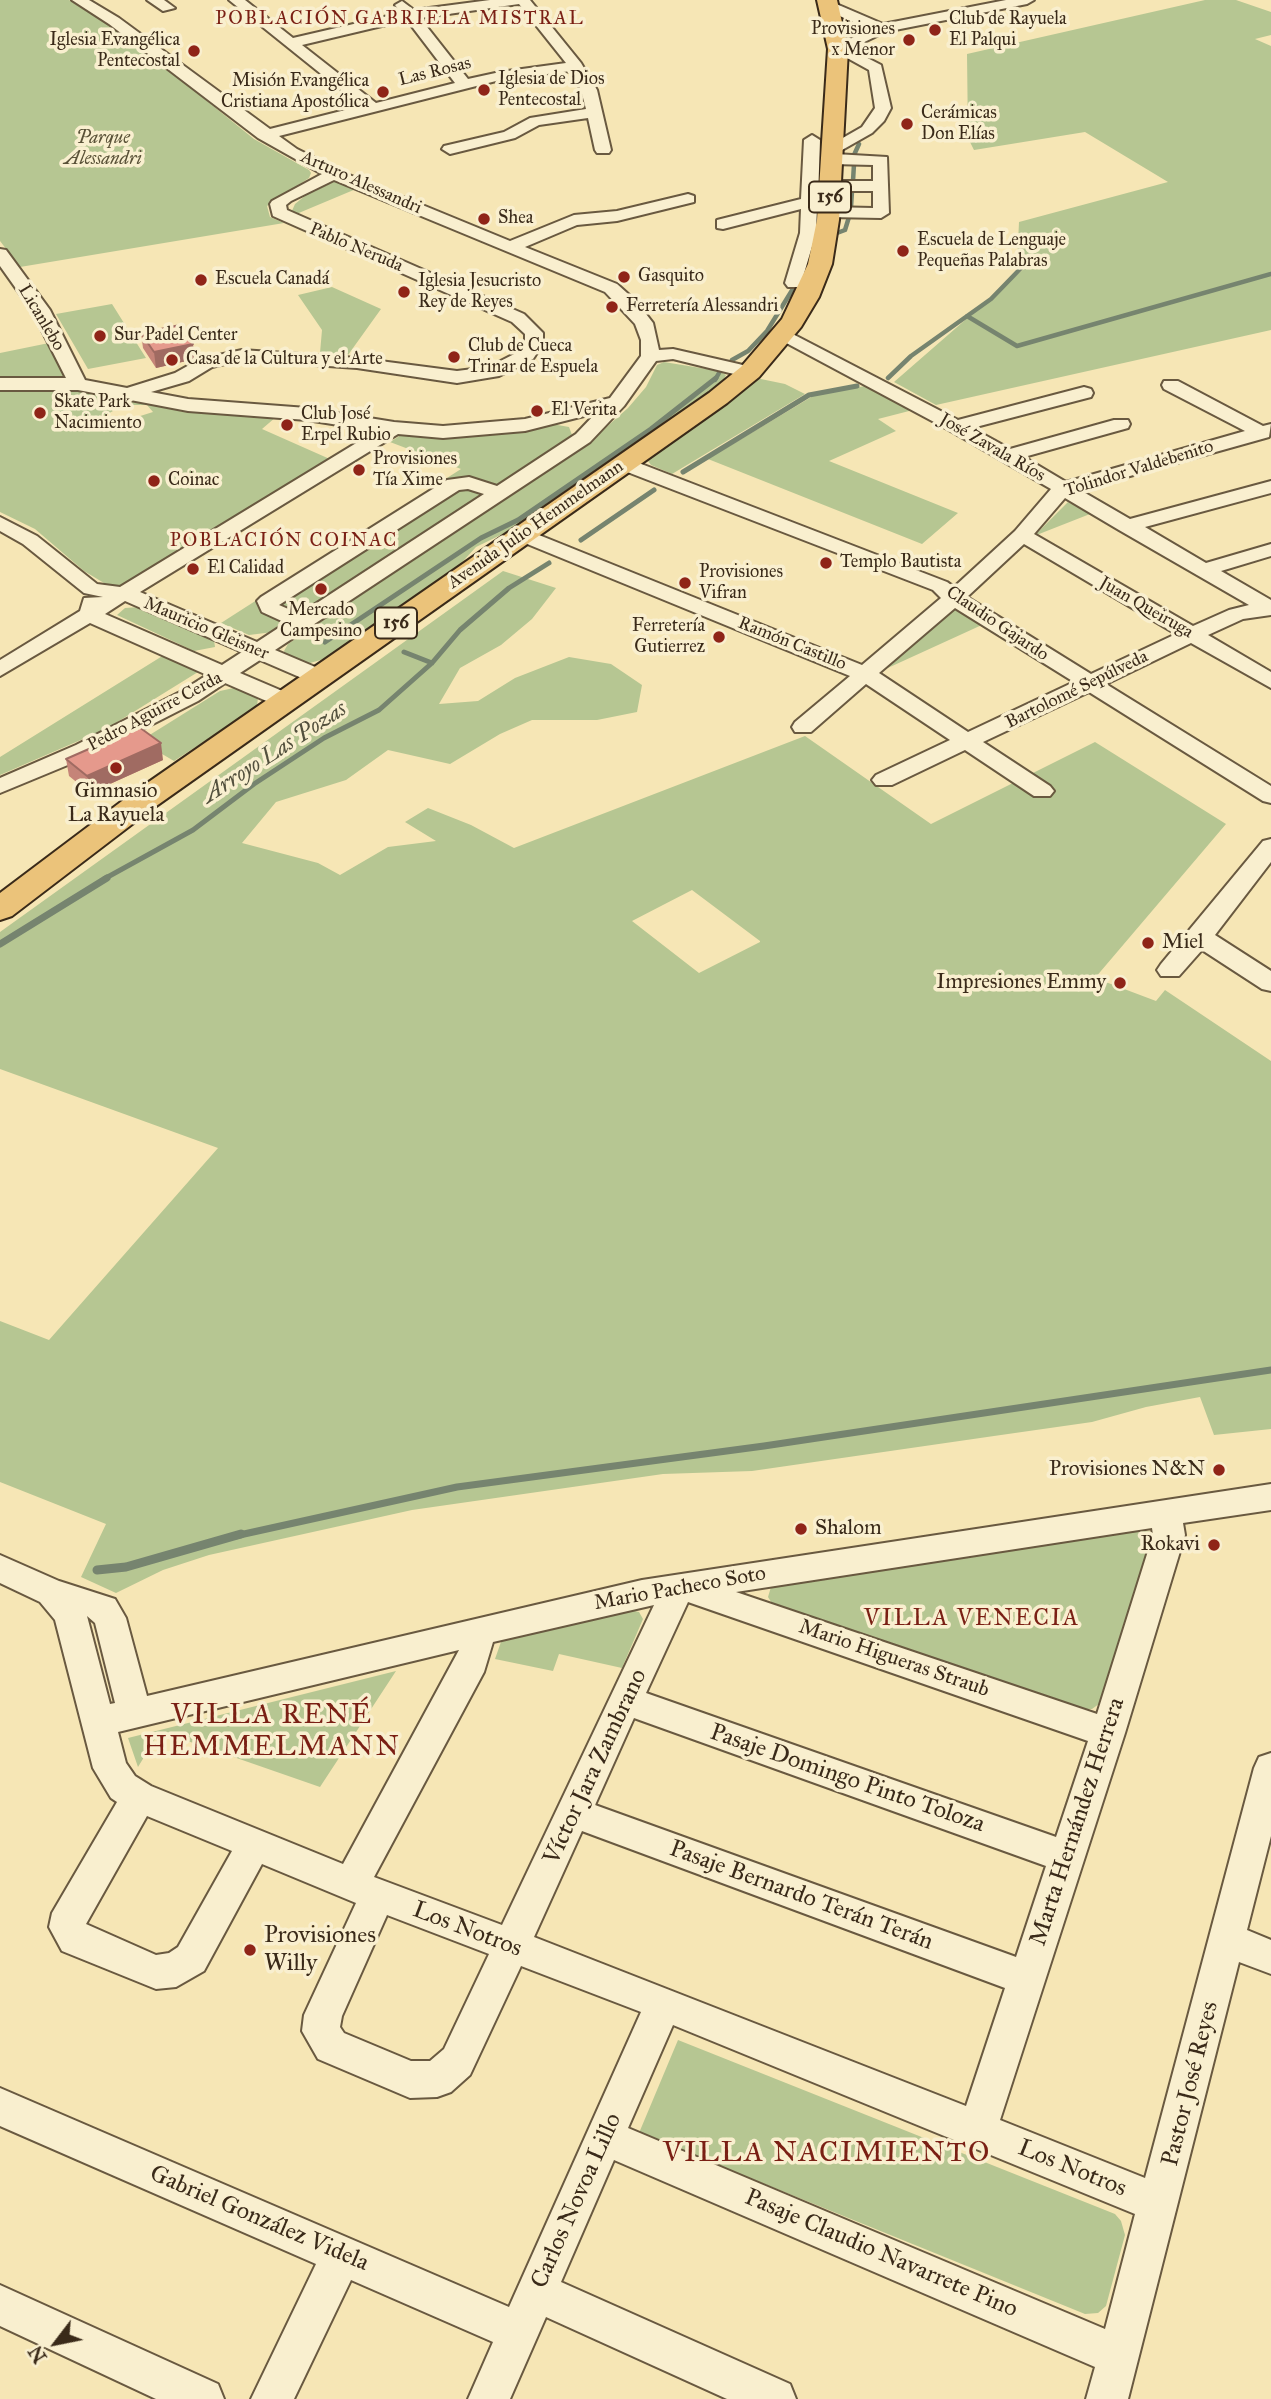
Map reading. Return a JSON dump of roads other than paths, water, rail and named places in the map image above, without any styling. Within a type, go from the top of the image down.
[{"type":"highway","name":"Avenida Julio Hemmelmann","points":[[0,909],[141,802],[719,398],[750,372],[783,334],[807,297],[820,264],[825,201],[833,154],[838,49],[828,3]]},
{"type":"street","name":"Arturo Alessandri","points":[[79,0],[114,21],[264,135],[334,174],[611,288],[638,314],[650,348]]},
{"type":"street","points":[[154,0],[168,8]]},
{"type":"street","points":[[236,0],[373,108]]},
{"type":"street","points":[[398,0],[464,84]]},
{"type":"street","points":[[290,43],[411,15],[522,0],[576,66],[589,90],[603,150]]},
{"type":"street","points":[[838,49],[881,29],[1027,0]]},
{"type":"street","points":[[828,3],[881,29]]},
{"type":"street","points":[[833,154],[867,130],[879,118],[883,108],[876,68],[838,49]]},
{"type":"street","name":"Las Rosas","points":[[264,135],[464,84],[576,66]]},
{"type":"street","points":[[450,149],[509,135],[535,121],[594,112]]},
{"type":"street","points":[[794,283],[825,201],[812,140]]},
{"type":"street","points":[[825,201],[881,222],[881,160],[833,154]]},
{"type":"street","name":"Pablo Neruda","points":[[130,393],[182,377],[206,363],[254,354],[357,363],[432,376],[469,376],[504,369],[532,350],[534,333],[518,318],[279,214],[276,208],[281,201],[334,174]]},
{"type":"street","points":[[723,224],[881,186]]},
{"type":"street","points":[[512,246],[574,220],[617,216],[688,199]]},
{"type":"street","name":"Licanlebo","points":[[0,254],[41,310],[78,384]]},
{"type":"street","name":"José Zavala Ríos","points":[[783,334],[956,426],[1269,607]]},
{"type":"street","points":[[0,384],[78,384],[181,404],[307,414],[394,428],[483,431],[563,416],[617,402],[650,348],[750,372]]},
{"type":"street","points":[[181,404],[182,377]]},
{"type":"street","points":[[1171,385],[1266,431]]},
{"type":"street","points":[[956,426],[1084,393]]},
{"type":"street","name":"Pedro Aguirre Cerda","points":[[0,786],[138,724],[224,674],[583,438],[617,402]]},
{"type":"street","points":[[563,416],[596,423]]},
{"type":"street","points":[[1008,456],[1121,424]]},
{"type":"street","points":[[0,669],[394,428]]},
{"type":"street","name":"Tolindor Valdebenito","points":[[803,727],[954,598],[1022,535],[1062,489],[1266,431]]},
{"type":"street","name":"Claudio Gajardo","points":[[624,464],[940,586],[954,598],[1271,796]]},
{"type":"street","points":[[303,623],[269,608],[268,601],[452,485],[469,483],[500,493]]},
{"type":"street","points":[[1126,526],[1271,487]]},
{"type":"street","points":[[0,523],[30,540],[91,589],[90,616]]},
{"type":"street","name":"Ramón Castillo","points":[[522,535],[867,674],[1042,790]]},
{"type":"street","name":"Juan Queiruga","points":[[1022,535],[1271,681]]},
{"type":"street","points":[[1203,570],[1271,550]]},
{"type":"street","name":"Mauricio Gleisner","points":[[91,589],[126,594],[319,677]]},
{"type":"street","name":"Bartolomé Sepúlveda","points":[[884,780],[1243,612],[1269,607]]},
{"type":"street","name":"Mauricio Gleisner","points":[[90,616],[286,701]]},
{"type":"street","points":[[1170,970],[1263,873],[1271,846]]},
{"type":"street","points":[[1200,937],[1271,983]]},
{"type":"street","name":"Mario Pacheco Soto","points":[[97,1722],[680,1586],[1271,1497]]},
{"type":"street","name":"Marta Hernández Herrera","points":[[977,2130],[1108,1732],[1169,1535],[1166,1513]]},
{"type":"street","points":[[1,1571],[52,1592],[95,1604],[110,1618],[134,1713]]},
{"type":"street","name":"Víctor Jara Zambrano","points":[[365,1890],[323,2015],[321,2031],[331,2046],[410,2080],[437,2078],[449,2072],[457,2062],[680,1586]]},
{"type":"street","name":"Mario Higueras Straub","points":[[680,1586],[1108,1732]]},
{"type":"street","name":"Los Notros","points":[[52,1592],[70,1614],[97,1722],[115,1778],[139,1797],[512,1948],[664,2003],[1160,2204]]},
{"type":"street","points":[[365,1890],[472,1662],[477,1646],[476,1632]]},
{"type":"street","name":"Pasaje Domingo Pinto Toloza","points":[[626,1701],[1067,1857]]},
{"type":"street","name":"Pastor José Reyes","points":[[1107,2399],[1160,2204],[1271,1768]]},
{"type":"street","points":[[139,1797],[70,1913],[67,1927],[75,1939],[156,1972],[176,1970],[191,1959],[254,1845]]},
{"type":"street","name":"Pasaje Bernardo Terán Terán","points":[[575,1813],[1027,1979]]},
{"type":"street","points":[[1228,1940],[1271,1957]]},
{"type":"street","name":"Carlos Novoa Lillo","points":[[489,2399],[664,2003]]},
{"type":"street","name":"Gabriel González Videla","points":[[0,2107],[519,2332]]},
{"type":"street","name":"Pasaje Claudio Navarrete Pino","points":[[605,2137],[1119,2356]]},
{"type":"street","points":[[272,2399],[342,2255]]},
{"type":"street","points":[[537,2292],[775,2399]]},
{"type":"street","points":[[0,2305],[203,2399]]},
{"type":"waterway","points":[[854,155],[859,144]]},
{"type":"waterway","points":[[853,181],[854,164]]},
{"type":"waterway","points":[[851,207],[852,191]]},
{"type":"waterway","points":[[837,233],[845,230],[849,217]]},
{"type":"waterway","name":"Arroyo Las Pozas","points":[[967,316],[991,299],[1023,266]]},
{"type":"waterway","points":[[967,316],[1017,346],[1271,274]]},
{"type":"waterway","points":[[732,360],[748,351],[767,331],[799,279]]},
{"type":"waterway","name":"Arroyo Las Pozas","points":[[888,378],[911,356],[967,316]]},
{"type":"waterway","points":[[715,380],[719,373]]},
{"type":"waterway","points":[[325,642],[481,538],[518,520],[651,429],[716,378]]},
{"type":"waterway","name":"Arroyo Las Pozas","points":[[683,472],[809,395],[857,386]]},
{"type":"waterway","name":"Arroyo Las Pozas","points":[[581,540],[654,490]]},
{"type":"waterway","name":"Arroyo Las Pozas","points":[[432,663],[460,630],[509,588],[549,563]]},
{"type":"waterway","points":[[404,652],[432,663]]},
{"type":"waterway","name":"Arroyo Las Pozas","points":[[104,879],[193,830],[254,784],[324,738],[379,710],[432,663]]},
{"type":"waterway","name":"Arroyo Las Pozas","points":[[0,944],[107,878]]},
{"type":"waterway","points":[[235,1536],[457,1487],[764,1446],[1271,1370]]},
{"type":"waterway","points":[[97,1570],[126,1567],[241,1534]]},
{"type":"place","name":"Club de Rayuela El Palqui","points":[[935,30]]},
{"type":"place","name":"Provisiones x Menor","points":[[909,40]]},
{"type":"place","name":"Iglesia Evangélica Pentecostal","points":[[194,51]]},
{"type":"place","name":"Iglesia de Dios Pentecostal","points":[[484,90]]},
{"type":"place","name":"Misión Evangélica Cristiana Apostólica","points":[[383,92]]},
{"type":"place","name":"Cerámicas Don Elías","points":[[907,124]]},
{"type":"place","name":"Shea","points":[[484,219]]},
{"type":"place","name":"Escuela de Lenguaje Pequeñas Palabras","points":[[903,251]]},
{"type":"place","name":"Gasquito","points":[[624,277]]},
{"type":"place","name":"Escuela Canadá","points":[[201,280]]},
{"type":"place","name":"Iglesia Jesucristo Rey de Reyes","points":[[404,292]]},
{"type":"place","name":"Ferretería Alessandri","points":[[612,307]]},
{"type":"place","name":"Sur Padel Center","points":[[100,336]]},
{"type":"place","name":"Club de Cueca Trinar de Espuela","points":[[454,357]]},
{"type":"place","name":"Casa de la Cultura y el Arte","points":[[172,360]]},
{"type":"place","name":"El Verita","points":[[537,411]]},
{"type":"place","name":"Skate Park Nacimiento","points":[[40,413]]},
{"type":"place","name":"Club José Erpel Rubio","points":[[287,425]]},
{"type":"place","name":"Provisiones Tía Xime","points":[[359,470]]},
{"type":"place","name":"Coinac","points":[[154,481]]},
{"type":"place","name":"Templo Bautista","points":[[826,563]]},
{"type":"place","name":"El Calidad","points":[[193,569]]},
{"type":"place","name":"Provisiones Vifran","points":[[685,583]]},
{"type":"place","name":"Mercado Campesino","points":[[321,589]]},
{"type":"place","name":"Ferretería Gutierrez","points":[[719,637]]},
{"type":"place","name":"Gimnasio La Rayuela","points":[[116,768]]},
{"type":"place","name":"Miel","points":[[1148,943]]},
{"type":"place","name":"Impresiones Emmy","points":[[1120,983]]},
{"type":"place","name":"Provisiones N&N","points":[[1219,1470]]},
{"type":"place","name":"Shalom","points":[[801,1529]]},
{"type":"place","name":"Rokavi","points":[[1214,1545]]},
{"type":"place","name":"Provisiones Willy","points":[[250,1950]]},
{"type":"district","name":"POBLACIÓN GABRIELA MISTRAL","points":[[400,19]]},
{"type":"district","name":"POBLACIÓN COINAC","points":[[284,541]]},
{"type":"district","name":"VILLA VENECIA","points":[[972,1619]]},
{"type":"district","name":"VILLA RENÉ HEMMELMANN","points":[[272,1732]]},
{"type":"district","name":"VILLA NACIMIENTO","points":[[827,2154]]},
{"type":"park label","name":"Parque Alessandri","points":[[103,149]]}]
